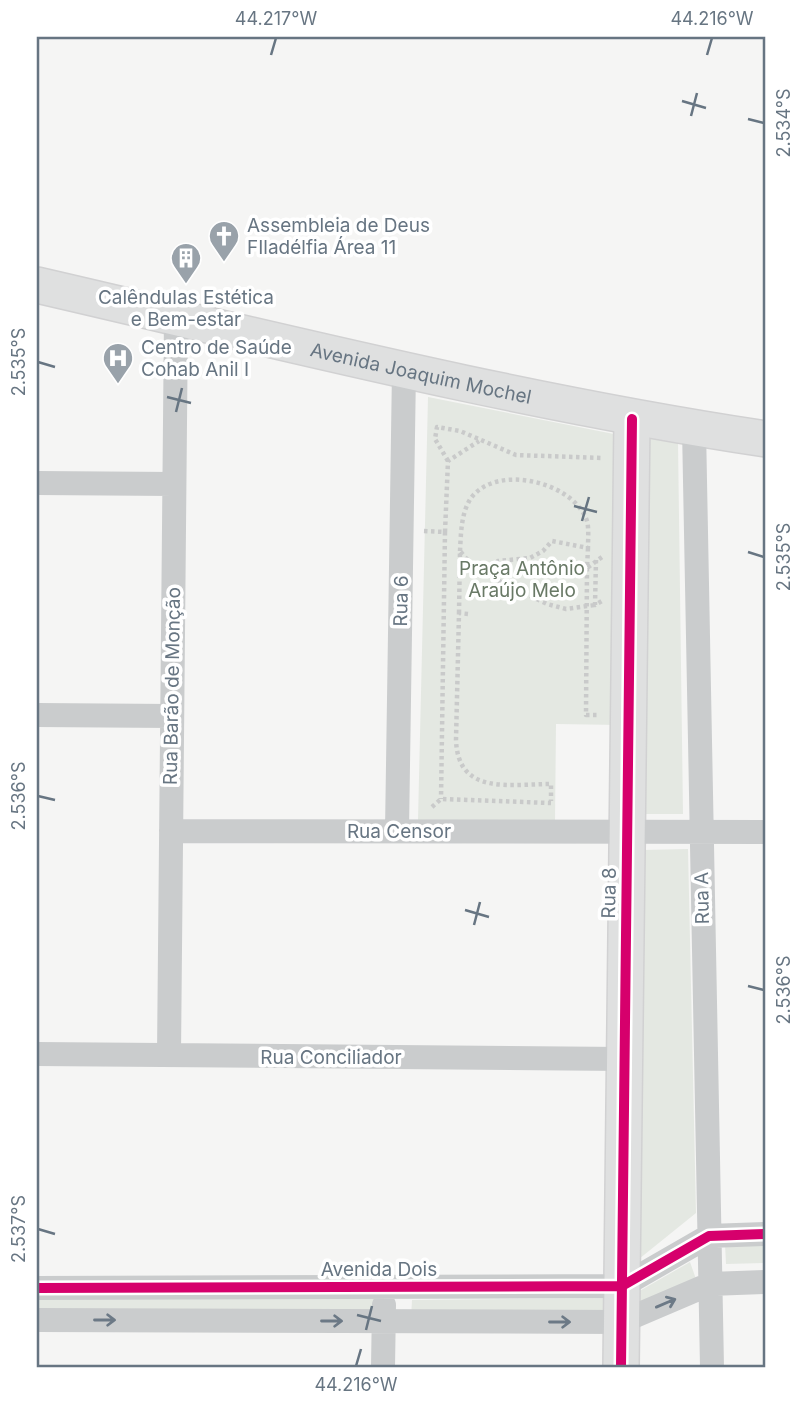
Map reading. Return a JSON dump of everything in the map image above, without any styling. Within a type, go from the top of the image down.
[{"type":"street","name":"Avenida Joaquim Mochel","points":[[37,285],[404,370],[632,419],[766,439]]},
{"type":"street","name":"Rua Barão de Monção","points":[[169,1055],[176,317]]},
{"type":"street","name":"Rua 6","points":[[397,831],[404,370]]},
{"type":"street","name":"Rua 8","points":[[621,1367],[632,419]]},
{"type":"street","name":"Rua A","points":[[694,428],[712,1367]]},
{"type":"street","points":[[37,483],[174,484]]},
{"type":"street","points":[[37,715],[172,716]]},
{"type":"street","name":"Rua Censor","points":[[171,831],[766,832]]},
{"type":"street","name":"Rua Conciliador","points":[[37,1054],[624,1059]]},
{"type":"street","points":[[709,1236],[766,1234]]},
{"type":"street","name":"Avenida Dois","points":[[37,1288],[622,1286],[709,1236]]},
{"type":"street","points":[[37,1320],[621,1322],[710,1284],[766,1282]]},
{"type":"street","points":[[383,1367],[384,1287]]},
{"type":"path","points":[[441,799],[445,532],[449,461],[435,439],[437,427],[460,431],[516,455],[614,458]]},
{"type":"path","points":[[449,461],[480,440]]},
{"type":"path","points":[[551,810],[551,784],[487,784],[472,777],[461,764],[456,740],[460,551],[464,517],[473,496],[503,478],[536,482],[565,496],[587,520],[587,568],[605,555]]},
{"type":"path","points":[[423,531],[445,532]]},
{"type":"path","points":[[487,575],[498,561],[530,558],[543,551],[552,541],[588,548]]},
{"type":"path","points":[[460,551],[476,570],[547,604],[566,609],[595,605]]},
{"type":"path","points":[[459,613],[468,614]]},
{"type":"path","points":[[425,813],[441,799],[551,801]]},
{"type":"green space","name":"Praça Antônio Araújo Melo","points":[[428,397],[624,436],[620,725],[556,724],[555,823],[418,820]]},
{"type":"green space","points":[[647,438],[678,442],[683,814],[645,814]]},
{"type":"green space","points":[[688,849],[696,1213],[634,1263],[642,850]]},
{"type":"green space","points":[[725,1244],[766,1244],[766,1263],[726,1264]]},
{"type":"green space","points":[[690,1262],[696,1279],[637,1305],[636,1293]]},
{"type":"green space","points":[[37,1294],[384,1297],[384,1316],[37,1309]]},
{"type":"green space","points":[[612,1298],[613,1318],[411,1318],[412,1300]]},
{"type":"cycle path","points":[[621,1367],[632,419]]},
{"type":"cycle path","points":[[37,1288],[622,1286],[709,1236],[766,1234]]},
{"type":"place","name":"Assembleia de Deus FIladélfia Área 11","points":[[224,263]]},
{"type":"place","name":"Calêndulas Estética e Bem-estar","points":[[186,285]]},
{"type":"place","name":"Centro de Saúde Cohab Anil I","points":[[118,385]]}]
